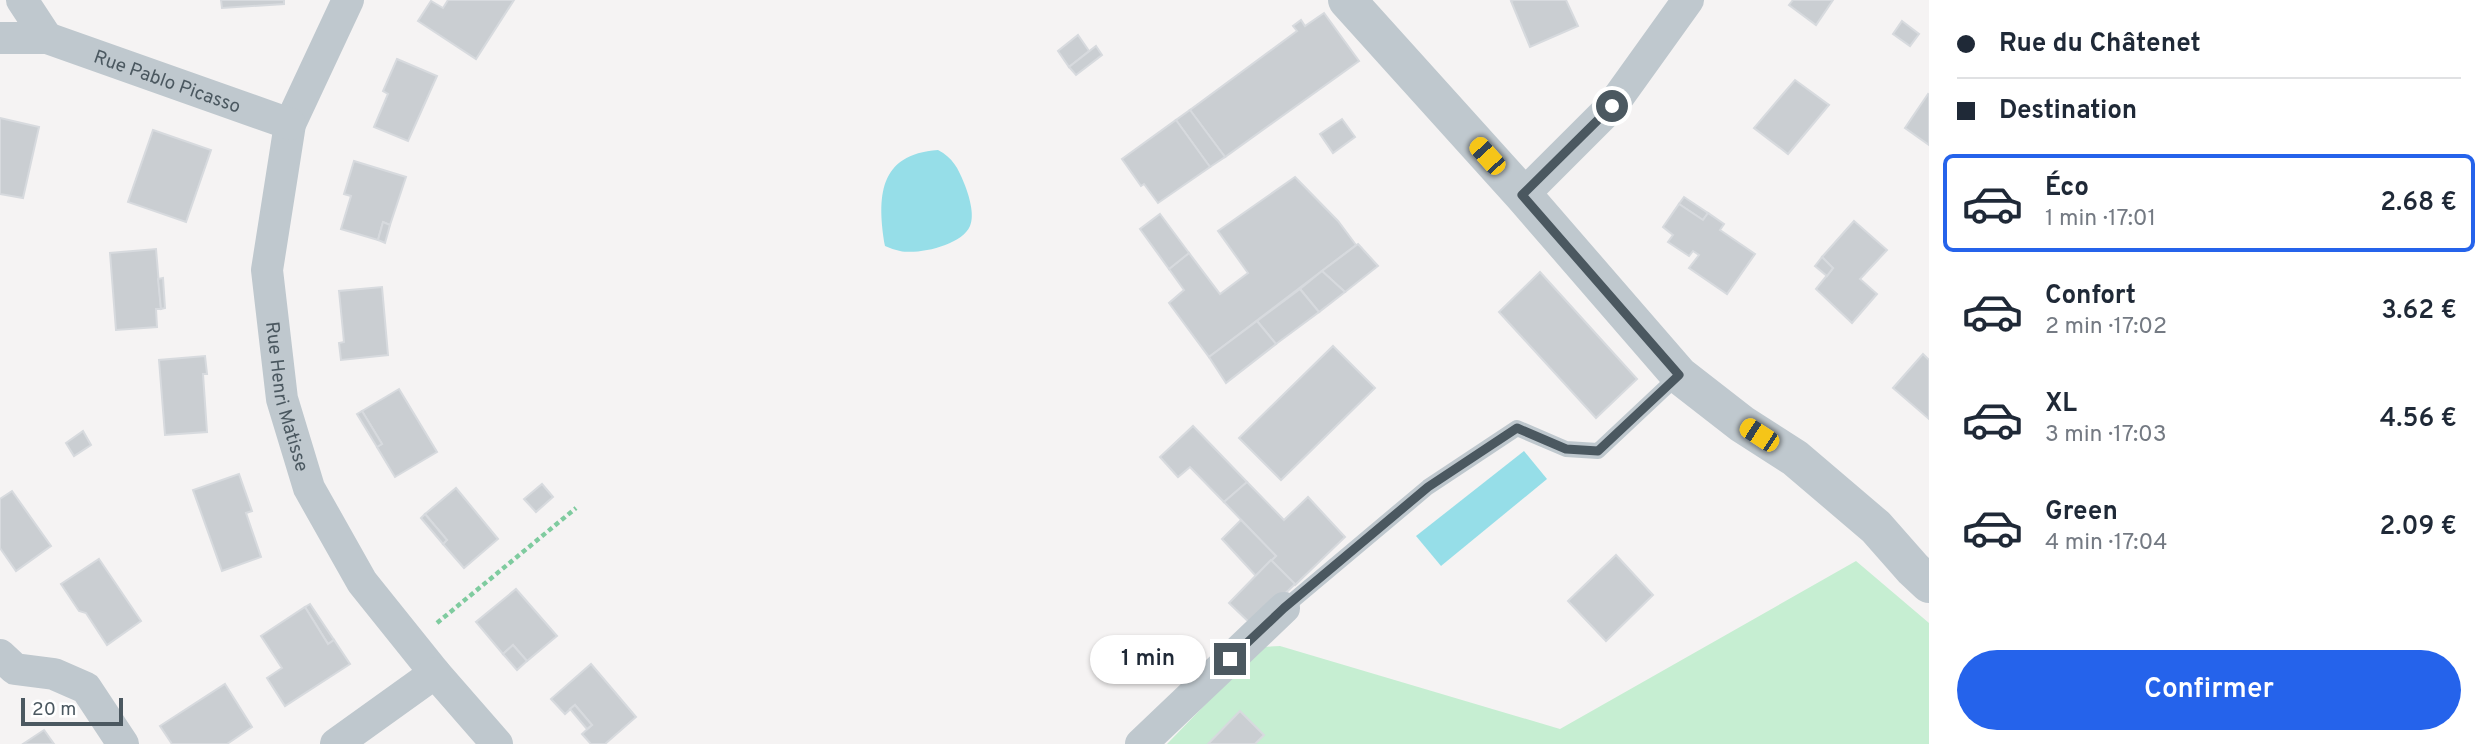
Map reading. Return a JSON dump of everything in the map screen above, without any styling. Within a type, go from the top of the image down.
[{"type":"street","points":[[22,0],[47,38]]},
{"type":"street","name":"Rue Henri Matisse","points":[[348,0],[290,124],[267,270],[282,399],[309,488],[362,582],[435,673],[497,744]]},
{"type":"street","points":[[1347,0],[1679,375],[1742,424],[1795,458],[1876,527],[1929,584]]},
{"type":"street","points":[[1522,195],[1612,106],[1688,0]]},
{"type":"street","name":"Rue Pablo Picasso","points":[[0,38],[47,38],[290,124]]},
{"type":"street","points":[[1141,744],[1284,608]]},
{"type":"street","points":[[0,655],[15,669],[54,674],[86,688],[123,744]]},
{"type":"street","points":[[336,744],[435,673]]},
{"type":"lane","points":[[1284,608],[1428,487],[1517,428],[1566,449],[1598,451],[1679,375]]},
{"type":"path","points":[[412,644],[576,508]]},
{"type":"green space","points":[[1856,561],[1929,623],[1929,744],[1167,744],[1261,647],[1280,646],[1560,729]]},
{"type":"water","points":[[938,150],[951,160],[962,178],[971,205],[970,226],[958,238],[928,250],[908,252],[885,246],[882,196],[893,169],[903,160],[918,153]]},
{"type":"water","points":[[1524,451],[1547,479],[1441,566],[1416,536]]},
{"type":"building","points":[[221,0],[284,0],[284,4],[222,8]]},
{"type":"building","points":[[448,0],[514,0],[476,59],[418,21],[431,1],[443,8]]},
{"type":"building","points":[[1566,0],[1578,26],[1530,47],[1511,1]]},
{"type":"building","points":[[1793,0],[1833,0],[1816,25],[1789,5]]},
{"type":"building","points":[[1324,13],[1359,61],[1225,157],[1190,110],[1297,31],[1293,26],[1301,20],[1305,26]]},
{"type":"building","points":[[1902,21],[1919,34],[1910,46],[1893,34]]},
{"type":"building","points":[[1078,35],[1089,51],[1069,67],[1058,51]]},
{"type":"building","points":[[1096,46],[1102,55],[1076,75],[1069,67]]},
{"type":"building","points":[[397,59],[437,76],[408,141],[374,127],[388,94],[383,91]]},
{"type":"building","points":[[1795,80],[1829,105],[1788,154],[1754,128]]},
{"type":"building","points":[[1929,95],[1929,145],[1905,128]]},
{"type":"building","points":[[1190,110],[1225,157],[1210,167],[1176,120]]},
{"type":"building","points":[[0,118],[39,127],[23,198],[0,194]]},
{"type":"building","points":[[1342,119],[1355,137],[1333,153],[1320,134]]},
{"type":"building","points":[[1176,120],[1210,167],[1158,203],[1144,184],[1141,186],[1122,159]]},
{"type":"building","points":[[153,130],[211,150],[186,222],[128,202]]},
{"type":"building","points":[[354,161],[406,177],[390,225],[383,222],[378,240],[341,229],[351,196],[344,194]]},
{"type":"building","points":[[1295,177],[1338,221],[1356,245],[1209,357],[1169,303],[1184,290],[1169,269],[1189,253],[1220,294],[1248,273],[1218,231]]},
{"type":"building","points":[[1684,197],[1708,213],[1703,220],[1679,204]]},
{"type":"building","points":[[1679,204],[1703,220],[1708,213],[1724,224],[1720,230],[1755,254],[1727,294],[1689,268],[1699,255],[1693,251],[1689,256],[1668,242],[1673,235],[1663,227]]},
{"type":"building","points":[[1160,214],[1189,253],[1169,269],[1140,229]]},
{"type":"building","points":[[1854,221],[1887,250],[1860,279],[1877,294],[1852,323],[1816,289],[1833,268],[1822,257]]},
{"type":"building","points":[[383,222],[390,225],[385,243],[378,240]]},
{"type":"building","points":[[1358,244],[1378,266],[1345,292],[1322,271]]},
{"type":"building","points":[[156,249],[161,309],[156,309],[157,327],[116,330],[110,253]]},
{"type":"building","points":[[1822,257],[1833,268],[1827,276],[1815,266]]},
{"type":"building","points":[[1322,271],[1345,292],[1319,312],[1300,289]]},
{"type":"building","points":[[1540,272],[1637,379],[1596,418],[1499,312]]},
{"type":"building","points":[[163,278],[165,308],[161,309],[158,279]]},
{"type":"building","points":[[382,287],[388,355],[341,360],[339,343],[344,342],[339,291]]},
{"type":"building","points":[[1300,289],[1319,312],[1276,344],[1257,321]]},
{"type":"building","points":[[1257,321],[1276,344],[1226,383],[1209,357]]},
{"type":"building","points":[[1333,346],[1375,388],[1281,480],[1239,438]]},
{"type":"building","points":[[1923,354],[1929,360],[1929,419],[1893,388]]},
{"type":"building","points":[[205,356],[207,374],[203,374],[207,432],[165,435],[159,360]]},
{"type":"building","points":[[399,389],[437,452],[395,477],[377,447],[382,444],[362,411]]},
{"type":"building","points":[[362,411],[382,444],[377,447],[357,414]]},
{"type":"building","points":[[1193,426],[1247,482],[1224,502],[1190,467],[1178,477],[1160,457]]},
{"type":"building","points":[[83,431],[91,445],[74,456],[66,443]]},
{"type":"building","points":[[239,474],[252,511],[246,513],[261,557],[222,571],[193,490]]},
{"type":"building","points":[[1247,482],[1284,520],[1308,497],[1345,537],[1295,585],[1271,560],[1276,556],[1224,502]]},
{"type":"building","points":[[542,484],[553,497],[536,512],[524,499]]},
{"type":"building","points":[[456,488],[498,539],[464,568],[443,544],[447,540],[425,514]]},
{"type":"building","points":[[12,491],[51,546],[16,571],[0,548],[0,499]]},
{"type":"building","points":[[425,514],[447,540],[443,544],[421,518]]},
{"type":"building","points":[[1241,520],[1276,556],[1256,576],[1222,539]]},
{"type":"building","points":[[1616,555],[1653,595],[1606,641],[1568,601]]},
{"type":"building","points":[[99,559],[141,621],[107,645],[86,613],[79,611],[61,584]]},
{"type":"building","points":[[1271,560],[1295,584],[1252,625],[1229,603]]},
{"type":"building","points":[[516,589],[557,636],[527,661],[513,645],[503,654],[476,622]]},
{"type":"building","points":[[310,604],[334,640],[328,644],[305,607]]},
{"type":"building","points":[[305,607],[328,644],[334,640],[350,664],[285,706],[267,678],[282,668],[261,636]]},
{"type":"building","points":[[513,645],[527,661],[517,670],[503,654]]},
{"type":"building","points":[[591,664],[636,717],[605,744],[591,744],[582,734],[592,725],[575,705],[565,714],[551,699]]},
{"type":"building","points":[[225,684],[252,727],[227,744],[172,744],[160,726]]},
{"type":"building","points":[[575,705],[592,725],[587,729],[570,709]]},
{"type":"building","points":[[1240,711],[1264,735],[1255,744],[1208,744]]},
{"type":"building","points":[[44,730],[54,744],[23,744]]},
{"type":"route","points":[[1230,659],[1284,608],[1428,487],[1517,428],[1566,449],[1598,451],[1679,375],[1522,195],[1612,106]]}]
